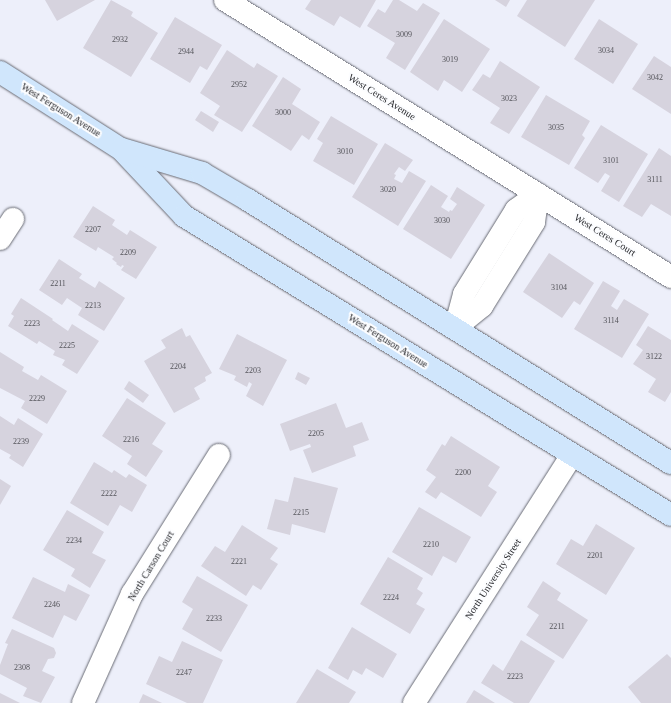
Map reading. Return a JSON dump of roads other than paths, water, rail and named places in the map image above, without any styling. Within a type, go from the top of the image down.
[{"type":"street","name":"West Ceres Avenue","points":[[225,0],[538,194]]},
{"type":"street","name":"West Ferguson Avenue","points":[[0,72],[121,149],[184,216],[671,515]]},
{"type":"street","name":"West Ferguson Avenue","points":[[121,149],[202,173],[248,200],[671,463]]},
{"type":"street","name":"West Ceres Court","points":[[538,194],[671,277]]},
{"type":"street","points":[[455,328],[482,306],[534,222],[538,194]]},
{"type":"street","points":[[0,239],[13,219]]},
{"type":"street","name":"North Carson Court","points":[[83,703],[132,594],[219,455]]},
{"type":"street","name":"North University Street","points":[[414,703],[572,455]]}]
